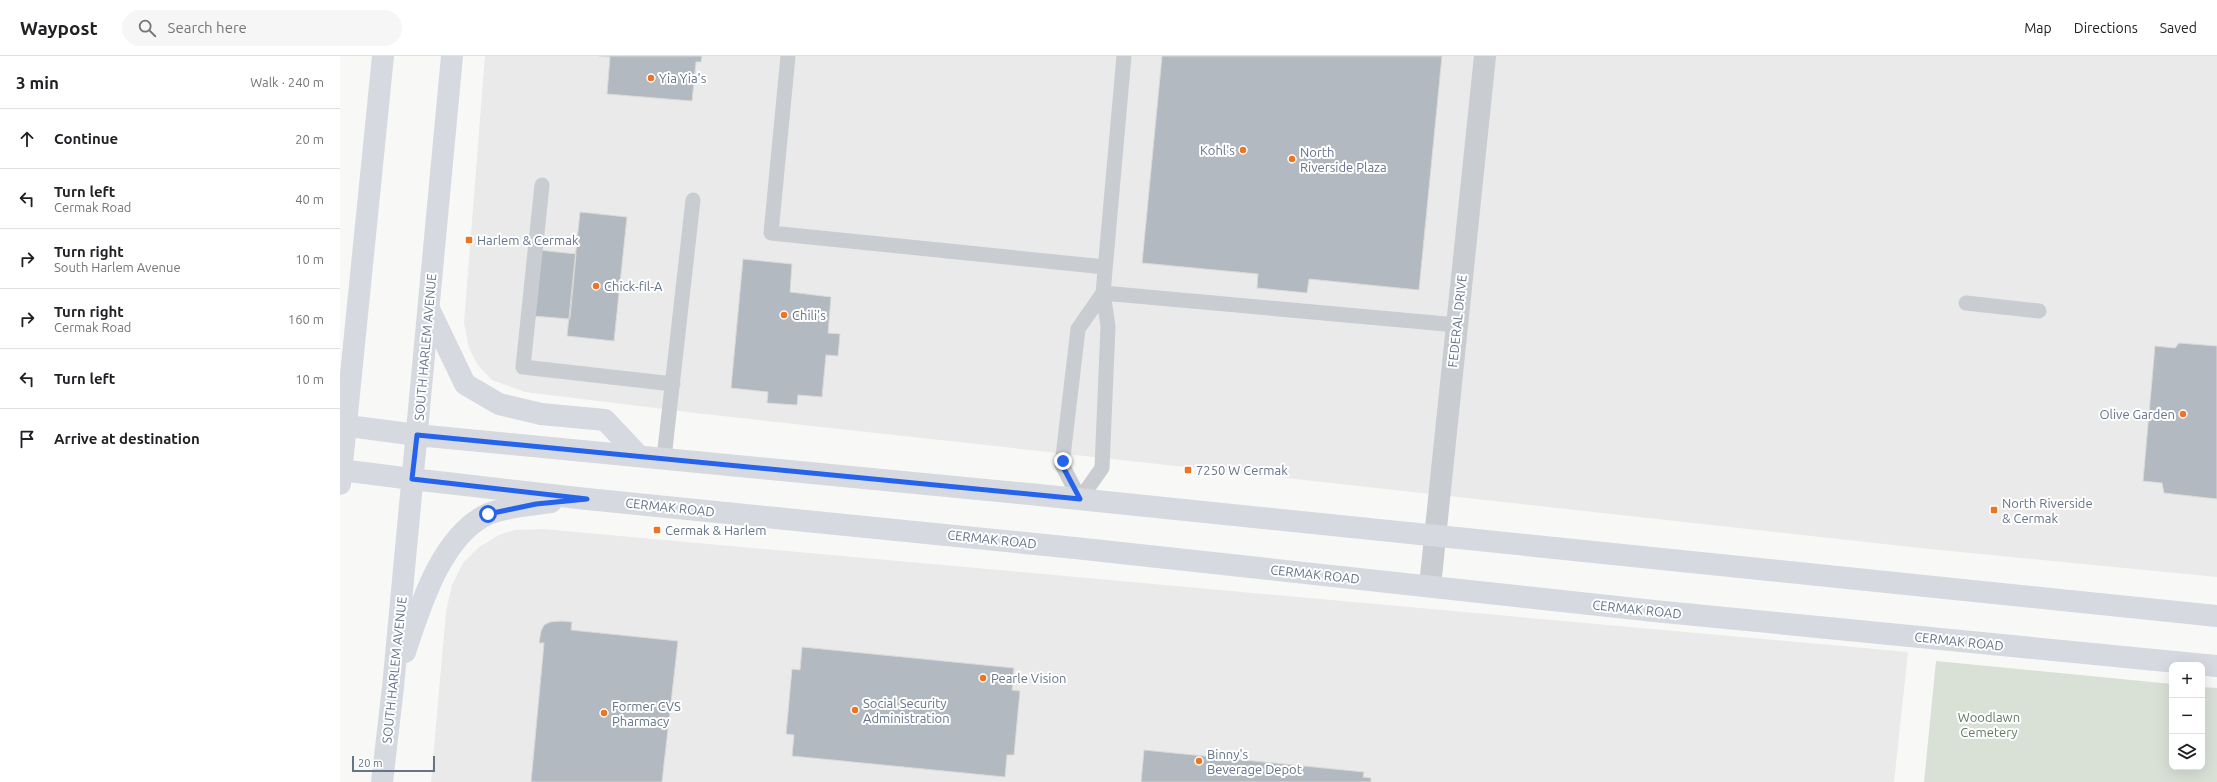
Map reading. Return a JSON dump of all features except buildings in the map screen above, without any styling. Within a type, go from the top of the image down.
[{"type":"main road","points":[[340,475],[343,425],[383,56]]},
{"type":"main road","name":"SOUTH HARLEM AVENUE","points":[[382,782],[393,687],[452,56]]},
{"type":"main road","points":[[340,317],[360,279]]},
{"type":"main road","points":[[428,308],[465,384],[499,404],[541,414],[605,420],[639,456]]},
{"type":"main road","points":[[343,425],[417,435],[1080,499],[2217,616]]},
{"type":"main road","name":"CERMAK ROAD","points":[[340,475],[412,479],[587,499],[1075,548],[1654,611],[2217,666]]},
{"type":"main road","points":[[393,687],[420,605],[440,564],[466,528],[488,514],[536,504],[587,499]]},
{"type":"street","name":"FEDERAL DRIVE","points":[[1430,586],[1485,56]]},
{"type":"lane","points":[[788,56],[771,233],[1105,267]]},
{"type":"lane","points":[[1102,293],[1078,329],[1062,465],[1080,499],[1102,468],[1108,326],[1102,293],[1124,56]]},
{"type":"lane","points":[[542,185],[523,367],[673,384]]},
{"type":"lane","points":[[664,458],[693,200]]},
{"type":"lane","points":[[1102,293],[1457,325]]},
{"type":"lane","points":[[1966,303],[2039,311]]},
{"type":"shaded area","name":"North Riverside Plaza","points":[[485,56],[2217,56],[2217,577],[1920,548],[704,414],[525,392],[492,380],[477,364],[469,348],[464,323]]},
{"type":"shaded area","points":[[543,529],[1908,652],[1894,782],[431,782],[446,612],[452,585],[463,563],[479,547],[499,535],[515,530]]},
{"type":"green space","name":"Woodlawn Cemetery","points":[[1936,661],[2169,684],[2169,770],[2205,770],[2205,687],[2217,688],[2217,782],[1924,782]]},
{"type":"place","name":"Yia Yia's","points":[[651,78]]},
{"type":"place","name":"Kohl's","points":[[1243,150]]},
{"type":"place","name":"North Riverside Plaza","points":[[1292,159]]},
{"type":"place","name":"Harlem & Cermak","points":[[469,240]]},
{"type":"place","name":"Chick-fil-A","points":[[596,286]]},
{"type":"place","name":"Chili's","points":[[784,315]]},
{"type":"place","name":"Olive Garden","points":[[2183,414]]},
{"type":"place","name":"7250 W Cermak","points":[[1188,470]]},
{"type":"place","name":"North Riverside & Cermak","points":[[1994,510]]},
{"type":"place","name":"Cermak & Harlem","points":[[657,530]]},
{"type":"place","name":"Pearle Vision","points":[[983,678]]},
{"type":"place","name":"Social Security Administration","points":[[855,710]]},
{"type":"place","name":"Former CVS Pharmacy","points":[[604,713]]},
{"type":"place","name":"Binny's Beverage Depot","points":[[1199,761]]},
{"type":"route","points":[[488,514],[536,504],[587,499],[412,479],[417,435],[784,469],[1080,499],[1062,465],[1063,461]]}]
